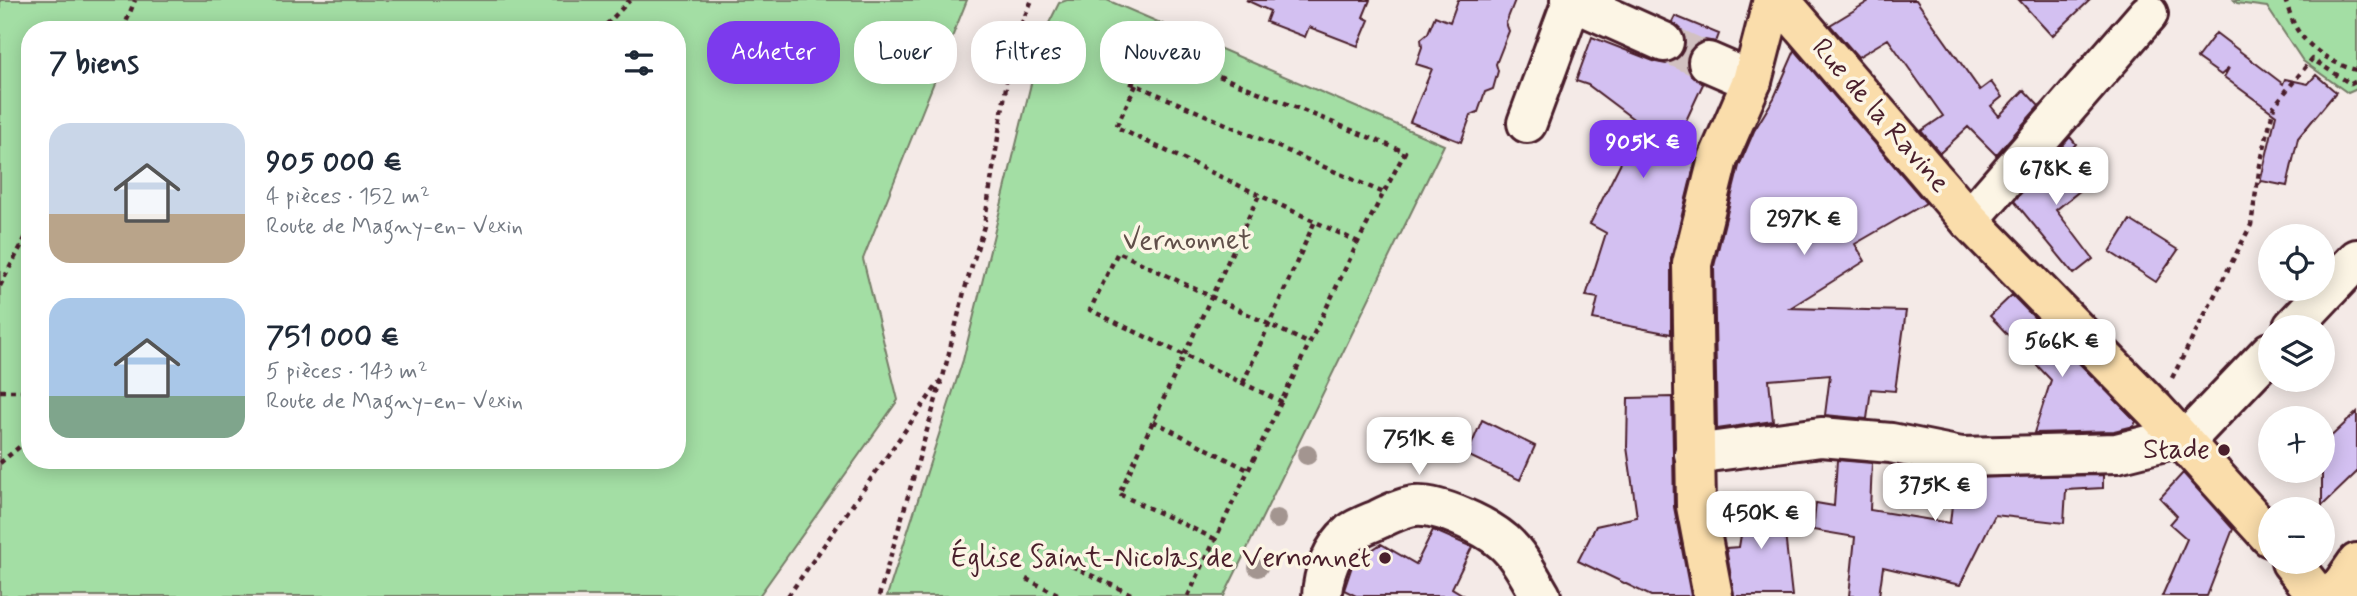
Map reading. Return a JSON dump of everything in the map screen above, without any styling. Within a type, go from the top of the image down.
[{"type":"main road","points":[[1713,596],[1696,506],[1692,264],[1717,159],[1752,81],[1773,0]]},
{"type":"main road","name":"Rue de la Ravine","points":[[1780,0],[1969,220],[2183,439],[2258,523]]},
{"type":"main road","points":[[2334,596],[2357,563]]},
{"type":"main road","points":[[2301,574],[2318,596]]},
{"type":"street","points":[[1527,123],[1571,0],[1664,42]]},
{"type":"street","points":[[1969,220],[2148,14]]},
{"type":"street","points":[[1708,62],[1752,81]]},
{"type":"street","points":[[2304,315],[2357,259]]},
{"type":"street","points":[[1694,454],[1821,438],[1891,443],[1961,457],[2117,453],[2183,439],[2258,364]]},
{"type":"street","points":[[1322,596],[1322,584],[1329,560],[1350,533],[1386,515],[1415,506],[1437,508],[1479,526],[1505,542],[1541,596]]},
{"type":"path","points":[[127,21],[135,0]]},
{"type":"path","points":[[610,21],[630,0]]},
{"type":"path","points":[[879,596],[984,226],[1013,43],[1032,0]]},
{"type":"path","points":[[2285,0],[2298,30],[2315,48],[2357,71]]},
{"type":"path","points":[[1188,596],[1405,152],[1143,45],[1127,82],[1384,193]]},
{"type":"path","points":[[2155,410],[2251,225],[2260,165],[2274,106],[2312,59],[2351,84],[2357,81]]},
{"type":"path","points":[[1136,85],[1116,127],[1359,242]]},
{"type":"path","points":[[1216,539],[1119,494],[1259,195]]},
{"type":"path","points":[[1243,383],[1315,222]]},
{"type":"path","points":[[0,286],[21,246]]},
{"type":"path","points":[[1282,402],[1090,310],[1118,253],[1310,344]]},
{"type":"path","points":[[788,596],[943,377]]},
{"type":"path","points":[[0,391],[21,391]]},
{"type":"path","points":[[1153,421],[1250,471]]},
{"type":"path","points":[[0,463],[21,446]]},
{"type":"path","points":[[1036,549],[1135,596]]},
{"type":"path","points":[[1026,579],[1062,596]]},
{"type":"green space","points":[[0,0],[967,0],[957,25],[957,21],[854,21],[854,84],[933,84],[863,259],[898,400],[759,596],[0,596]]},
{"type":"green space","name":"Vernonnet","points":[[1067,0],[1107,0],[1156,21],[1100,21],[1100,84],[1225,84],[1225,51],[1444,145],[1224,596],[887,596],[963,360],[1031,84],[1086,84],[1086,21],[1050,21],[1059,3]]},
{"type":"green space","points":[[2234,0],[2357,0],[2357,89],[2348,93],[2303,61],[2267,7],[2237,3]]},
{"type":"building","points":[[1246,0],[1370,0],[1363,17],[1369,20],[1358,46],[1309,27],[1305,37],[1266,22],[1270,11]]},
{"type":"building","points":[[1458,0],[1515,0],[1506,23],[1509,31],[1496,64],[1498,71],[1493,89],[1485,92],[1478,112],[1471,115],[1461,142],[1410,122],[1432,69],[1416,64],[1422,47],[1421,39],[1428,33],[1435,16],[1450,22]]},
{"type":"building","points":[[1871,0],[1916,0],[1980,90],[1991,82],[2002,97],[1991,106],[1999,116],[2024,90],[2039,106],[1996,155],[1968,127],[1940,153],[1921,131],[1943,116],[1888,39],[1858,57],[1830,25]]},
{"type":"building","points":[[2019,0],[2090,0],[2052,36]]},
{"type":"building","points":[[1675,16],[1719,34],[1716,42],[1705,40],[1696,44],[1688,54],[1686,64],[1690,74],[1703,84],[1677,140],[1698,150],[1671,259],[1671,334],[1593,319],[1598,298],[1586,296],[1606,233],[1590,224],[1640,124],[1588,85],[1576,81],[1592,37],[1656,62],[1666,64],[1676,60],[1684,52],[1686,40],[1682,30],[1672,22]]},
{"type":"building","points":[[2216,33],[2283,84],[2285,79],[2308,84],[2316,75],[2336,92],[2298,138],[2287,186],[2262,181],[2260,183],[2276,115],[2224,77],[2229,68],[2221,75],[2197,58]]},
{"type":"building","points":[[1795,50],[1926,203],[1855,244],[1865,261],[1790,308],[1906,311],[1895,391],[1871,389],[1867,419],[1825,415],[1830,375],[1769,380],[1773,421],[1717,429],[1714,266],[1739,166]]},
{"type":"building","points":[[2070,137],[2076,144],[2064,157],[2087,185],[2056,210],[2093,259],[2074,274],[2014,201]]},
{"type":"building","points":[[2130,220],[2178,250],[2156,282],[2110,252]]},
{"type":"building","points":[[2012,295],[2136,421],[2134,426],[2114,431],[2034,433],[2051,380],[1990,316]]},
{"type":"building","points":[[1672,397],[1674,507],[1691,596],[1651,596],[1578,561],[1596,526],[1637,517],[1627,447],[1628,398]]},
{"type":"building","points":[[2357,412],[2357,472],[2331,497],[2322,497],[2322,483],[2335,483],[2335,433]]},
{"type":"building","points":[[1482,420],[1535,446],[1520,480],[1467,455]]},
{"type":"building","points":[[1837,460],[1872,463],[1870,510],[1950,523],[1955,478],[2103,475],[2103,488],[2066,490],[2064,523],[1995,515],[1960,585],[1883,567],[1879,596],[1849,596],[1855,537],[1813,530],[1816,503],[1834,506]]},
{"type":"building","points":[[2183,473],[2233,529],[2207,596],[2162,596],[2187,539],[2170,524],[2177,516],[2160,498]]},
{"type":"building","points":[[1748,493],[1781,498],[1792,596],[1734,596],[1726,548],[1739,547]]},
{"type":"building","name":"Église Saint-Nicolas de Vernonnet","points":[[1433,530],[1472,547],[1452,588],[1465,596],[1356,596],[1344,590],[1352,566],[1365,562],[1369,552],[1381,544],[1416,564]]},
{"type":"tunnel","points":[[1664,42],[1708,62]]},
{"type":"place","name":"Stade","points":[[2224,450]]},
{"type":"place","name":"Église Saint-Nicolas de Vernonnet","points":[[1385,558]]}]
